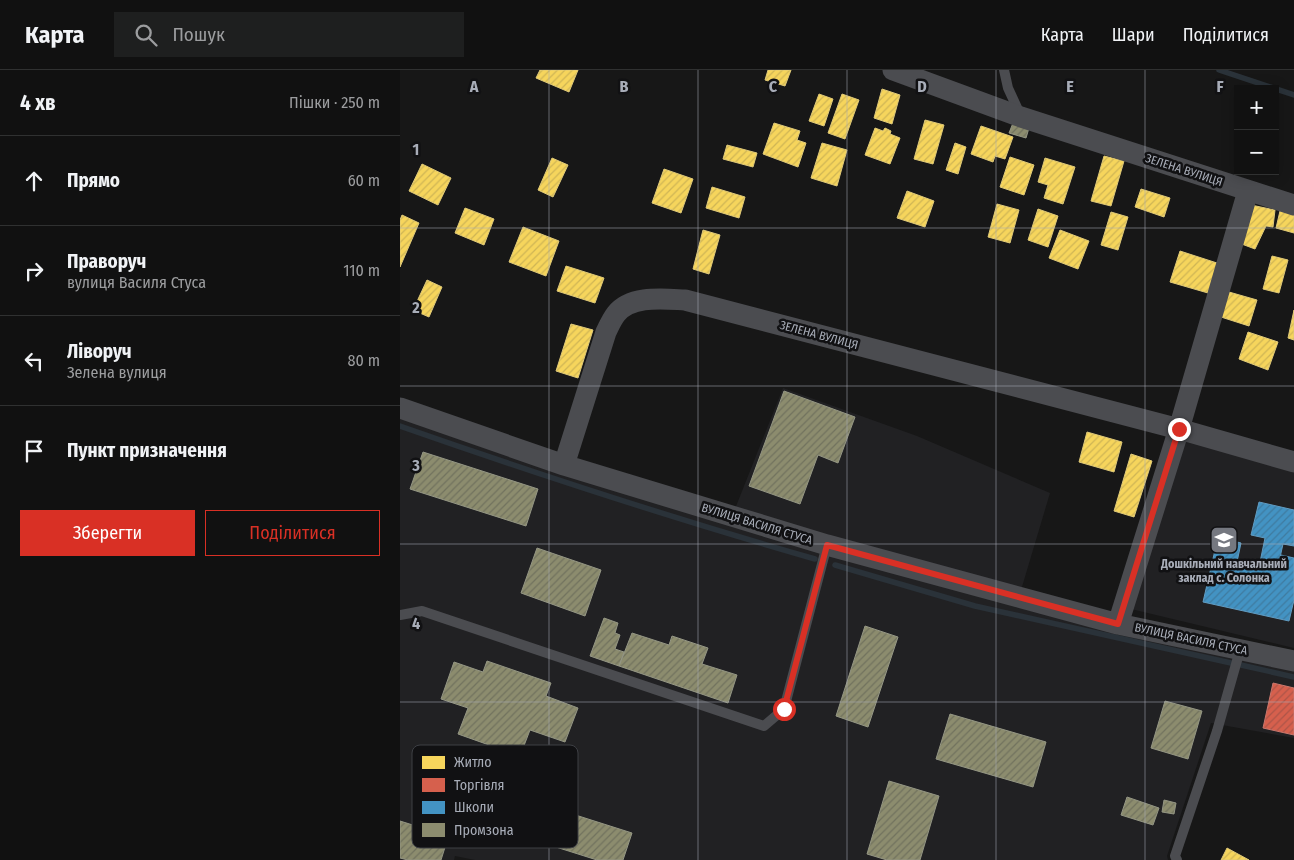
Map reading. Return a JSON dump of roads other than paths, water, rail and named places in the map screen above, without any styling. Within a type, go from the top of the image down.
[{"type":"street","name":"ЗЕЛЕНА ВУЛИЦЯ","points":[[893,70],[1021,118],[1294,206]]},
{"type":"street","points":[[1118,624],[1179,429],[1248,191]]},
{"type":"street","name":"ЗЕЛЕНА ВУЛИЦЯ","points":[[564,465],[606,332],[617,313],[634,301],[653,299],[693,302],[1179,429],[1294,462]]},
{"type":"street","name":"ВУЛИЦЯ ВАСИЛЯ СТУСА","points":[[400,408],[564,465],[827,545],[1118,624],[1294,661]]},
{"type":"lane","points":[[1004,70],[1008,88],[1021,118]]},
{"type":"lane","points":[[400,615],[422,611],[764,726],[784,709],[827,545]]},
{"type":"lane","points":[[1176,860],[1175,856],[1217,732],[1240,650]]},
{"type":"waterway","points":[[1219,70],[1294,95]]},
{"type":"waterway","points":[[400,426],[606,496],[815,559]]},
{"type":"waterway","points":[[835,565],[975,606],[1231,663]]},
{"type":"waterway","points":[[1241,665],[1294,677]]},
{"type":"place","name":"Дошкільний навчальний заклад с. Солонка","points":[[1224,540]]}]
